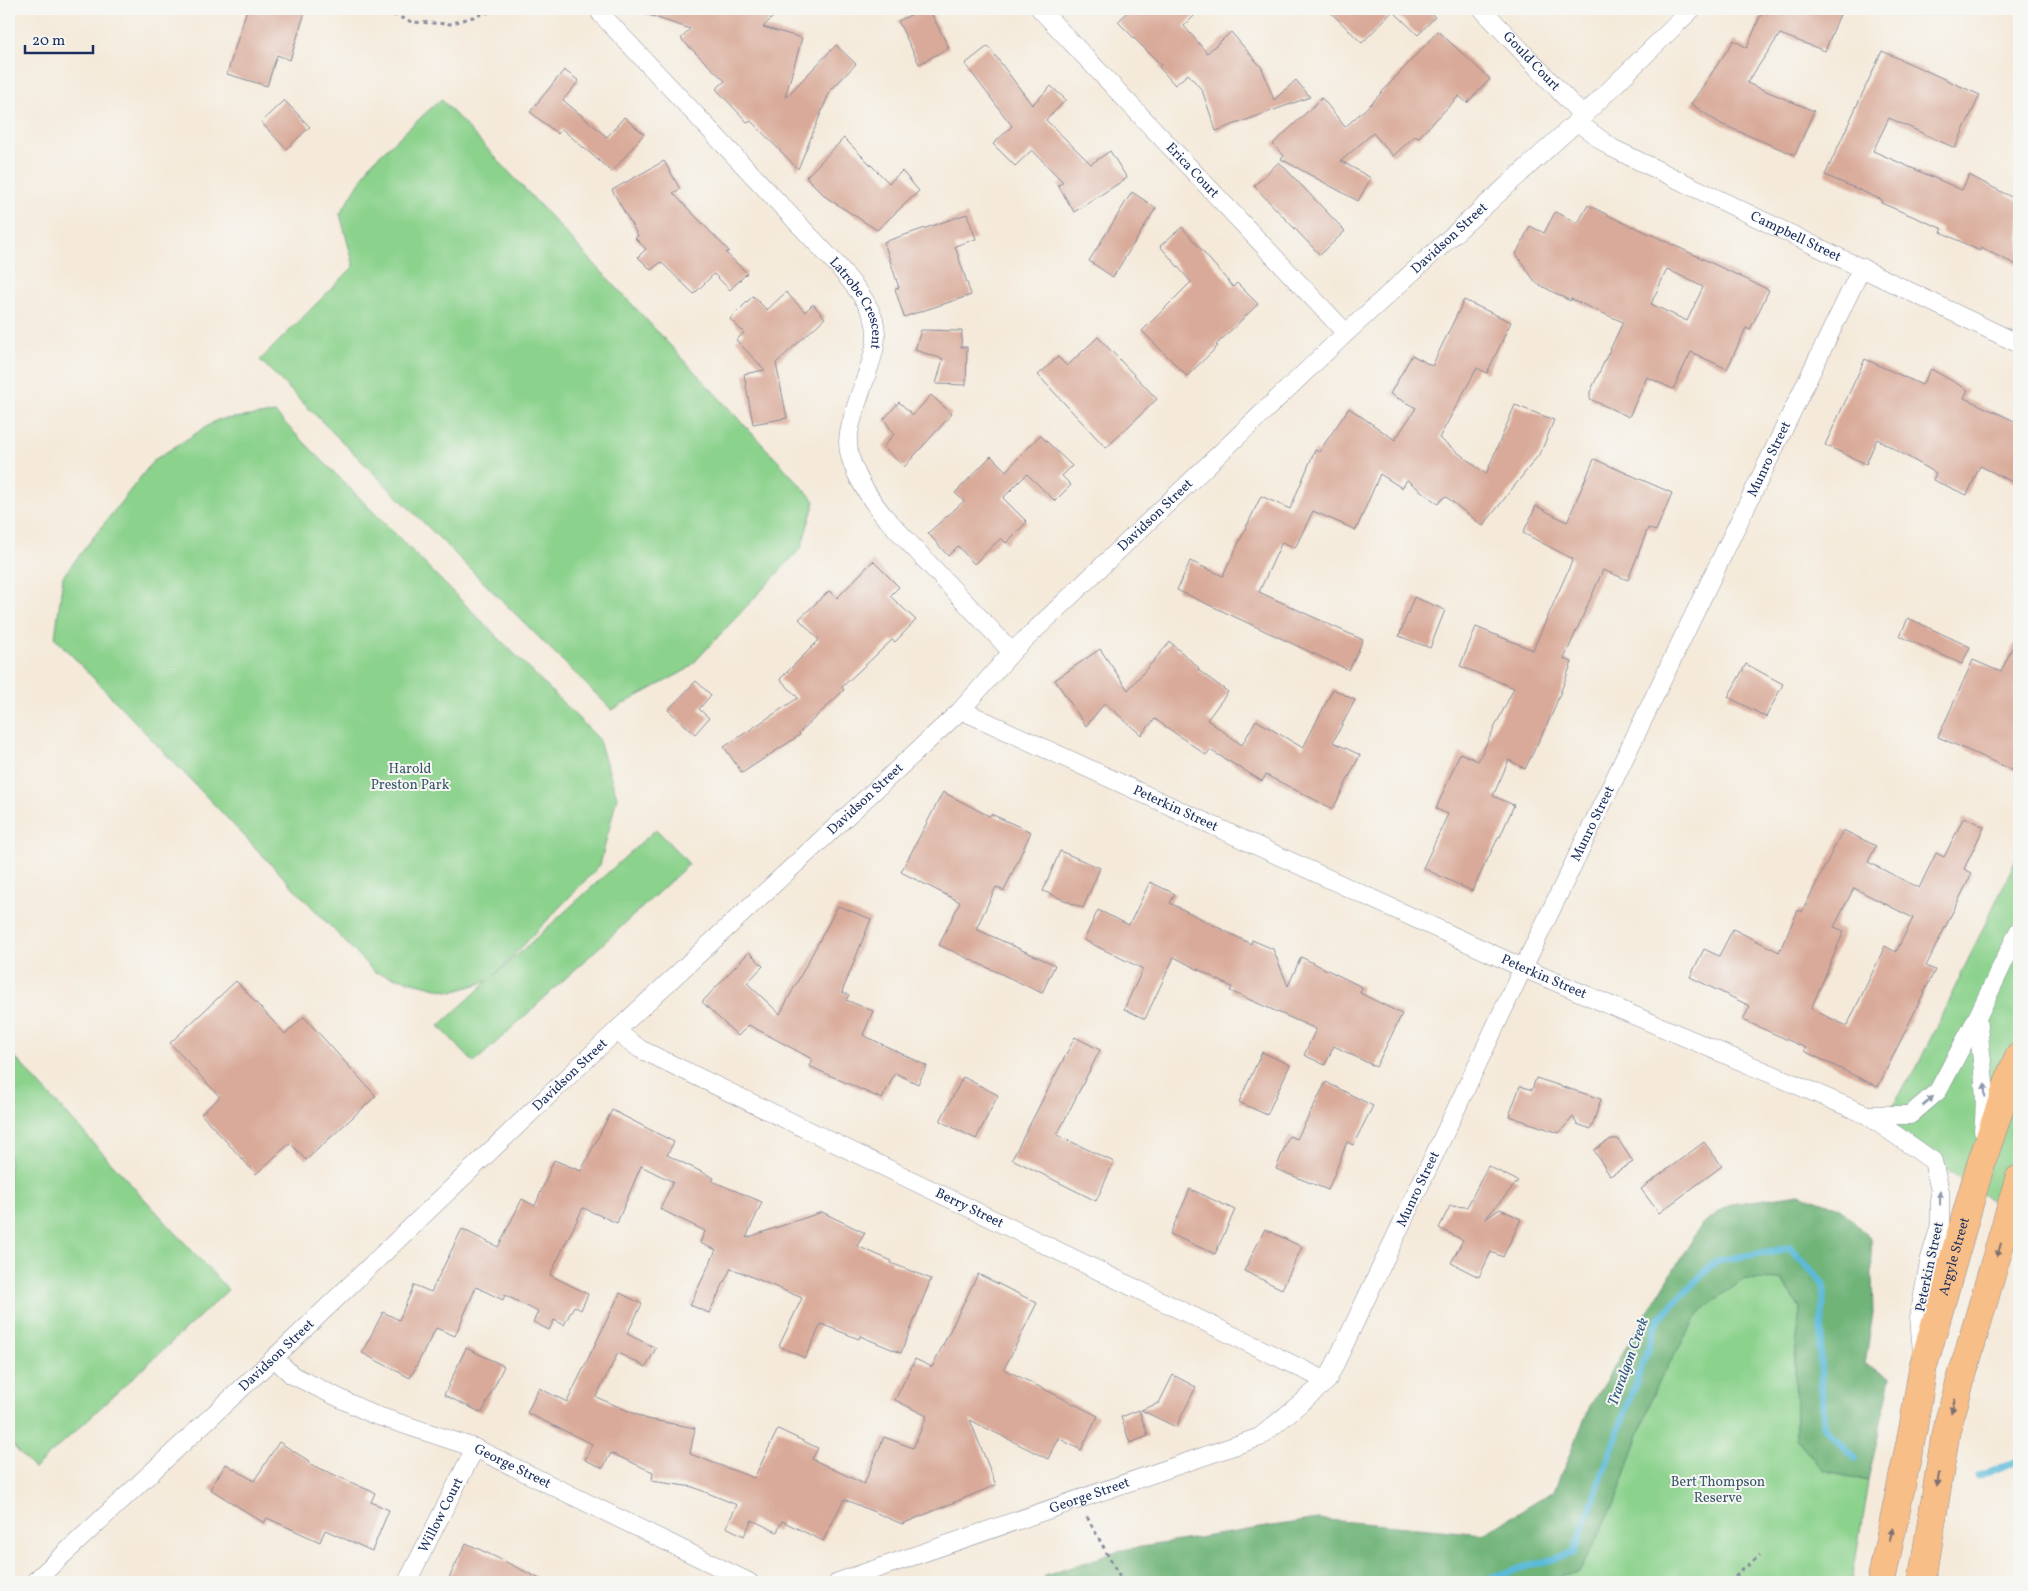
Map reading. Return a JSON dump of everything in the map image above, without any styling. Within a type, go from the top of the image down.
[{"type":"highway","points":[[1922,1582],[1946,1432],[2018,1184],[1978,1173],[2017,1067]]},
{"type":"highway","name":"Argyle Street","points":[[1881,1582],[1913,1429],[1923,1367],[1978,1173]]},
{"type":"street","name":"Erica Court","points":[[1040,9],[1346,333]]},
{"type":"street","name":"Gould Court","points":[[1482,9],[1579,118]]},
{"type":"street","name":"Davidson Street","points":[[34,1582],[274,1358],[616,1031],[961,710],[1012,652],[1346,333],[1579,118],[1692,9]]},
{"type":"street","name":"Latrobe Crescent","points":[[602,11],[838,266],[866,301],[874,321],[876,347],[855,411],[848,443],[854,467],[865,492],[883,515],[1012,652]]},
{"type":"street","name":"Campbell Street","points":[[1579,118],[1612,148],[2019,344]]},
{"type":"street","name":"Munro Street","points":[[1327,1381],[1523,968],[1862,267]]},
{"type":"street","name":"Peterkin Street","points":[[961,710],[1523,968],[1867,1115],[1933,1161],[1940,1191],[1940,1225],[1929,1262],[1919,1317],[1923,1367]]},
{"type":"street","points":[[1867,1115],[1910,1115],[1938,1092],[1977,1018],[2019,930]]},
{"type":"street","name":"Argyle Street","points":[[1977,1018],[1986,1110],[1978,1173]]},
{"type":"street","name":"Berry Street","points":[[616,1031],[640,1050],[1327,1381]]},
{"type":"street","points":[[1983,1066],[2017,1067]]},
{"type":"street","name":"George Street","points":[[274,1358],[292,1375],[372,1414],[475,1448],[749,1582]]},
{"type":"street","name":"George Street","points":[[838,1582],[1260,1437],[1327,1381]]},
{"type":"street","name":"Willow Court","points":[[407,1582],[475,1448]]},
{"type":"path","points":[[378,9],[412,22],[450,24],[499,9]]},
{"type":"path","points":[[1077,1499],[1122,1581]]},
{"type":"path","points":[[1730,1582],[1760,1555]]},
{"type":"green space","points":[[441,99],[815,501],[801,548],[688,669],[612,710],[260,360],[354,266],[340,214],[372,162]]},
{"type":"green space","name":"Harold Preston Park","points":[[275,413],[598,738],[617,797],[600,865],[494,976],[656,829],[689,864],[474,1063],[439,1026],[488,981],[452,992],[374,972],[55,638],[63,576],[154,460],[217,420]]},
{"type":"green space","points":[[2019,853],[2019,1220],[1880,1124],[1916,1069]]},
{"type":"green space","points":[[9,1051],[228,1290],[34,1469],[9,1441]]},
{"type":"green space","points":[[1799,1194],[1840,1208],[1871,1239],[1873,1313],[1865,1365],[1891,1377],[1868,1481],[1824,1471],[1796,1438],[1795,1360],[1800,1308],[1782,1280],[1744,1279],[1701,1311],[1656,1386],[1615,1503],[1579,1572],[1540,1582],[1040,1582],[1045,1576],[1122,1550],[1317,1519],[1484,1534],[1554,1491],[1590,1406],[1702,1224],[1731,1204]]},
{"type":"green space","name":"Bert Thompson Reserve","points":[[1744,1279],[1782,1280],[1800,1308],[1795,1360],[1796,1438],[1824,1471],[1868,1481],[1852,1582],[1540,1582],[1579,1572],[1615,1503],[1656,1386],[1701,1311]]},
{"type":"building","points":[[247,9],[293,9],[305,12],[290,60],[277,55],[267,86],[227,74]]},
{"type":"building","points":[[640,9],[781,9],[763,27],[802,38],[785,98],[836,45],[856,64],[830,91],[798,169],[751,121],[748,123],[716,89],[725,81],[681,39],[690,29],[640,12]]},
{"type":"building","points":[[923,9],[929,9],[949,48],[919,64],[898,21]]},
{"type":"building","points":[[1130,9],[1201,9],[1184,26],[1207,53],[1231,32],[1262,68],[1274,100],[1296,80],[1310,97],[1216,131],[1202,90],[1188,74],[1175,85],[1159,67],[1161,65],[1118,22]]},
{"type":"building","points":[[1327,9],[1426,9],[1435,17],[1418,35],[1393,11],[1362,43]]},
{"type":"building","points":[[1763,9],[1842,9],[1825,51],[1780,34],[1747,83],[1814,111],[1795,155],[1721,124],[1691,104],[1734,40],[1747,48]]},
{"type":"building","points":[[1438,31],[1490,79],[1467,103],[1459,96],[1418,138],[1415,136],[1393,156],[1373,133],[1341,161],[1371,178],[1358,201],[1281,159],[1284,156],[1273,144],[1322,98],[1345,127],[1371,104]]},
{"type":"building","points":[[988,46],[1032,105],[1051,86],[1066,100],[1046,120],[1091,164],[1110,151],[1127,178],[1074,212],[1058,185],[1063,182],[1032,150],[1015,166],[993,144],[1012,126],[965,64]]},
{"type":"building","points":[[1882,51],[1980,95],[1955,148],[1889,118],[1873,151],[1962,190],[1969,175],[2019,201],[2019,266],[1981,248],[1980,251],[1941,232],[1943,229],[1881,203],[1882,200],[1825,175]]},
{"type":"building","points":[[564,70],[579,81],[563,100],[607,137],[624,117],[644,134],[612,172],[562,129],[558,134],[530,112]]},
{"type":"building","points":[[284,100],[310,127],[286,149],[261,122]]},
{"type":"building","points":[[844,138],[889,183],[902,171],[919,191],[877,230],[827,198],[806,177]]},
{"type":"building","points":[[664,161],[680,189],[673,193],[729,251],[726,253],[747,273],[730,290],[714,274],[694,294],[661,262],[651,270],[638,257],[646,249],[635,238],[638,236],[612,190]]},
{"type":"building","points":[[1279,162],[1345,231],[1320,255],[1254,186]]},
{"type":"building","points":[[1132,192],[1156,208],[1113,277],[1089,261]]},
{"type":"building","points":[[1588,205],[1769,290],[1750,330],[1746,328],[1727,369],[1691,352],[1673,389],[1647,377],[1629,417],[1590,399],[1590,392],[1623,322],[1571,299],[1570,301],[1536,283],[1516,254],[1530,226],[1544,233],[1555,212],[1578,223]],"holes":[[[1667,269],[1703,287],[1687,321],[1651,304]]]},
{"type":"building","points":[[967,214],[976,239],[955,246],[971,295],[904,317],[895,289],[899,288],[884,242]]},
{"type":"building","points":[[1182,227],[1233,287],[1237,283],[1258,304],[1187,376],[1142,331],[1191,282],[1160,246]]},
{"type":"building","points":[[786,292],[805,312],[813,304],[825,318],[776,363],[787,418],[753,424],[744,374],[765,370],[736,340],[744,333],[730,319],[753,296],[767,310]]},
{"type":"building","points":[[1464,300],[1511,322],[1487,373],[1477,368],[1439,438],[1486,474],[1515,405],[1554,420],[1541,452],[1483,526],[1445,496],[1438,504],[1407,480],[1402,488],[1380,474],[1356,530],[1313,511],[1295,548],[1282,542],[1259,592],[1363,640],[1349,670],[1177,590],[1190,561],[1223,576],[1261,496],[1290,509],[1315,450],[1319,452],[1349,408],[1395,440],[1416,408],[1390,394],[1412,355],[1432,366]]},
{"type":"building","points":[[921,330],[962,331],[961,347],[967,347],[966,385],[936,384],[943,359],[915,350]]},
{"type":"building","points":[[1098,337],[1157,399],[1106,448],[1038,375],[1058,357],[1067,366]]},
{"type":"building","points":[[1865,359],[1922,385],[1931,369],[1968,390],[1964,398],[2019,423],[2019,485],[1980,466],[1967,495],[1933,480],[1936,473],[1877,439],[1866,464],[1825,445]]},
{"type":"building","points":[[931,395],[952,414],[904,467],[883,447],[894,434],[884,419],[899,402],[913,415]]},
{"type":"building","points":[[1040,435],[1072,466],[1062,476],[1071,485],[1055,501],[1027,474],[1003,498],[1027,522],[1006,543],[1001,538],[974,564],[958,546],[948,556],[928,533],[964,501],[955,493],[991,456],[1006,471]]},
{"type":"building","points":[[1594,459],[1672,493],[1656,531],[1648,528],[1628,580],[1603,570],[1564,659],[1572,662],[1553,712],[1525,769],[1509,760],[1493,796],[1514,805],[1472,891],[1423,868],[1448,814],[1436,809],[1460,753],[1478,761],[1514,688],[1460,666],[1476,627],[1533,650],[1573,559],[1523,533],[1536,506],[1567,522]]},
{"type":"building","points":[[873,561],[899,587],[890,596],[916,620],[895,642],[892,640],[842,687],[844,690],[799,733],[800,735],[742,773],[724,747],[798,698],[780,679],[819,640],[799,619],[829,591],[837,598]]},
{"type":"building","points":[[1414,597],[1445,610],[1430,648],[1399,636]]},
{"type":"building","points":[[1908,618],[1970,647],[1962,664],[1900,636]]},
{"type":"building","points":[[2019,633],[2019,773],[1938,737],[1973,660],[2001,672]]},
{"type":"building","points":[[1170,642],[1199,668],[1198,670],[1228,692],[1207,720],[1242,745],[1256,720],[1303,748],[1333,689],[1355,700],[1333,742],[1360,755],[1333,809],[1266,775],[1262,781],[1210,750],[1206,755],[1155,719],[1141,735],[1105,703],[1086,726],[1055,680],[1100,649],[1128,690]]},
{"type":"building","points":[[1746,664],[1783,684],[1766,717],[1728,697]]},
{"type":"building","points":[[696,681],[711,695],[699,709],[709,718],[695,734],[668,710]]},
{"type":"building","points":[[943,792],[989,816],[991,814],[1031,832],[1004,891],[996,887],[976,929],[1055,965],[1042,993],[939,945],[960,902],[901,872]]},
{"type":"building","points":[[1964,817],[1984,827],[1964,869],[1972,873],[1926,966],[1935,970],[1878,1087],[1804,1051],[1806,1048],[1743,1020],[1750,1006],[1690,977],[1704,949],[1719,956],[1733,929],[1779,952],[1798,910],[1802,912],[1843,830],[1876,846],[1868,862],[1919,888],[1936,853],[1944,857]],"holes":[[[1854,888],[1913,918],[1896,952],[1885,946],[1847,1026],[1811,1009],[1844,931],[1834,927]]]},
{"type":"building","points":[[1060,851],[1100,868],[1083,908],[1043,891]]},
{"type":"building","points":[[1150,882],[1175,894],[1170,903],[1251,944],[1252,940],[1273,949],[1288,986],[1301,957],[1362,987],[1360,993],[1402,1014],[1376,1067],[1334,1046],[1325,1065],[1304,1055],[1316,1029],[1230,991],[1232,987],[1174,957],[1145,1019],[1124,1009],[1143,969],[1084,940],[1098,910],[1129,925]]},
{"type":"building","points":[[838,906],[871,919],[842,992],[849,995],[846,1000],[873,1011],[863,1035],[927,1066],[918,1084],[895,1073],[882,1099],[809,1066],[812,1059],[749,1025],[738,1036],[702,1002],[749,952],[763,966],[747,983],[780,1014]]},
{"type":"building","points":[[236,981],[285,1034],[304,1017],[376,1096],[306,1160],[290,1143],[256,1174],[201,1114],[220,1097],[170,1043]]},
{"type":"building","points":[[1075,1037],[1100,1050],[1057,1135],[1114,1162],[1096,1201],[1012,1159]]},
{"type":"building","points":[[1262,1052],[1290,1065],[1267,1115],[1239,1102]]},
{"type":"building","points":[[963,1077],[998,1095],[976,1139],[940,1121]]},
{"type":"building","points":[[1536,1078],[1601,1099],[1591,1129],[1577,1124],[1573,1117],[1559,1133],[1509,1116],[1520,1086],[1532,1090]]},
{"type":"building","points":[[1326,1082],[1373,1106],[1353,1145],[1347,1142],[1328,1190],[1276,1169],[1289,1136],[1297,1139]]},
{"type":"building","points":[[612,1110],[674,1142],[667,1155],[714,1178],[712,1181],[762,1202],[746,1238],[822,1212],[865,1233],[857,1246],[892,1261],[891,1263],[931,1279],[901,1353],[860,1336],[859,1339],[821,1324],[805,1358],[779,1346],[802,1298],[731,1268],[709,1313],[690,1305],[716,1250],[700,1243],[705,1231],[660,1209],[673,1182],[641,1166],[617,1223],[583,1208],[550,1275],[588,1294],[581,1310],[574,1306],[564,1325],[554,1320],[549,1330],[533,1322],[538,1312],[505,1295],[503,1300],[476,1287],[455,1336],[436,1328],[410,1378],[362,1353],[383,1312],[399,1320],[414,1285],[431,1292],[462,1229],[498,1247],[522,1199],[535,1206],[554,1160],[581,1171]]},
{"type":"building","points":[[1611,1139],[1618,1139],[1633,1162],[1610,1176],[1594,1150]]},
{"type":"building","points":[[1704,1142],[1722,1166],[1659,1213],[1641,1189]]},
{"type":"building","points":[[1488,1166],[1518,1181],[1485,1219],[1500,1209],[1521,1219],[1503,1257],[1491,1252],[1479,1277],[1451,1263],[1463,1240],[1439,1228],[1450,1206],[1467,1207]]},
{"type":"building","points":[[1190,1189],[1235,1210],[1215,1254],[1170,1234]]},
{"type":"building","points":[[1265,1229],[1302,1247],[1282,1289],[1244,1271]]},
{"type":"building","points":[[978,1274],[1037,1303],[1004,1369],[1098,1416],[1081,1450],[1058,1438],[1048,1459],[970,1420],[996,1485],[902,1524],[844,1499],[823,1541],[782,1521],[777,1532],[752,1520],[744,1536],[726,1527],[737,1505],[693,1487],[652,1481],[653,1472],[611,1453],[603,1468],[585,1460],[592,1444],[527,1413],[539,1388],[567,1402],[620,1293],[642,1304],[627,1334],[656,1348],[646,1367],[618,1353],[596,1397],[647,1419],[695,1428],[690,1454],[754,1478],[778,1429],[818,1448],[812,1459],[864,1484],[884,1437],[913,1448],[927,1416],[895,1400],[915,1359],[932,1367]]},
{"type":"building","points":[[466,1348],[504,1366],[482,1413],[444,1395]]},
{"type":"building","points":[[1173,1375],[1196,1387],[1176,1427],[1141,1410],[1159,1403]]},
{"type":"building","points":[[1139,1410],[1148,1436],[1130,1443],[1121,1417]]},
{"type":"building","points":[[279,1442],[309,1461],[308,1463],[375,1493],[371,1502],[389,1510],[372,1551],[325,1530],[320,1542],[267,1518],[264,1523],[210,1489],[226,1464],[254,1481]]},
{"type":"building","points":[[466,1543],[506,1562],[546,1582],[447,1582]]},
{"type":"waterway","name":"Traralgon Creek","points":[[1482,1582],[1495,1576],[1574,1553],[1659,1318],[1716,1261],[1790,1248],[1824,1284],[1820,1357],[1824,1428],[1855,1458]]},
{"type":"waterway","name":"Traralgon Creek","points":[[1978,1477],[2019,1460]]}]
